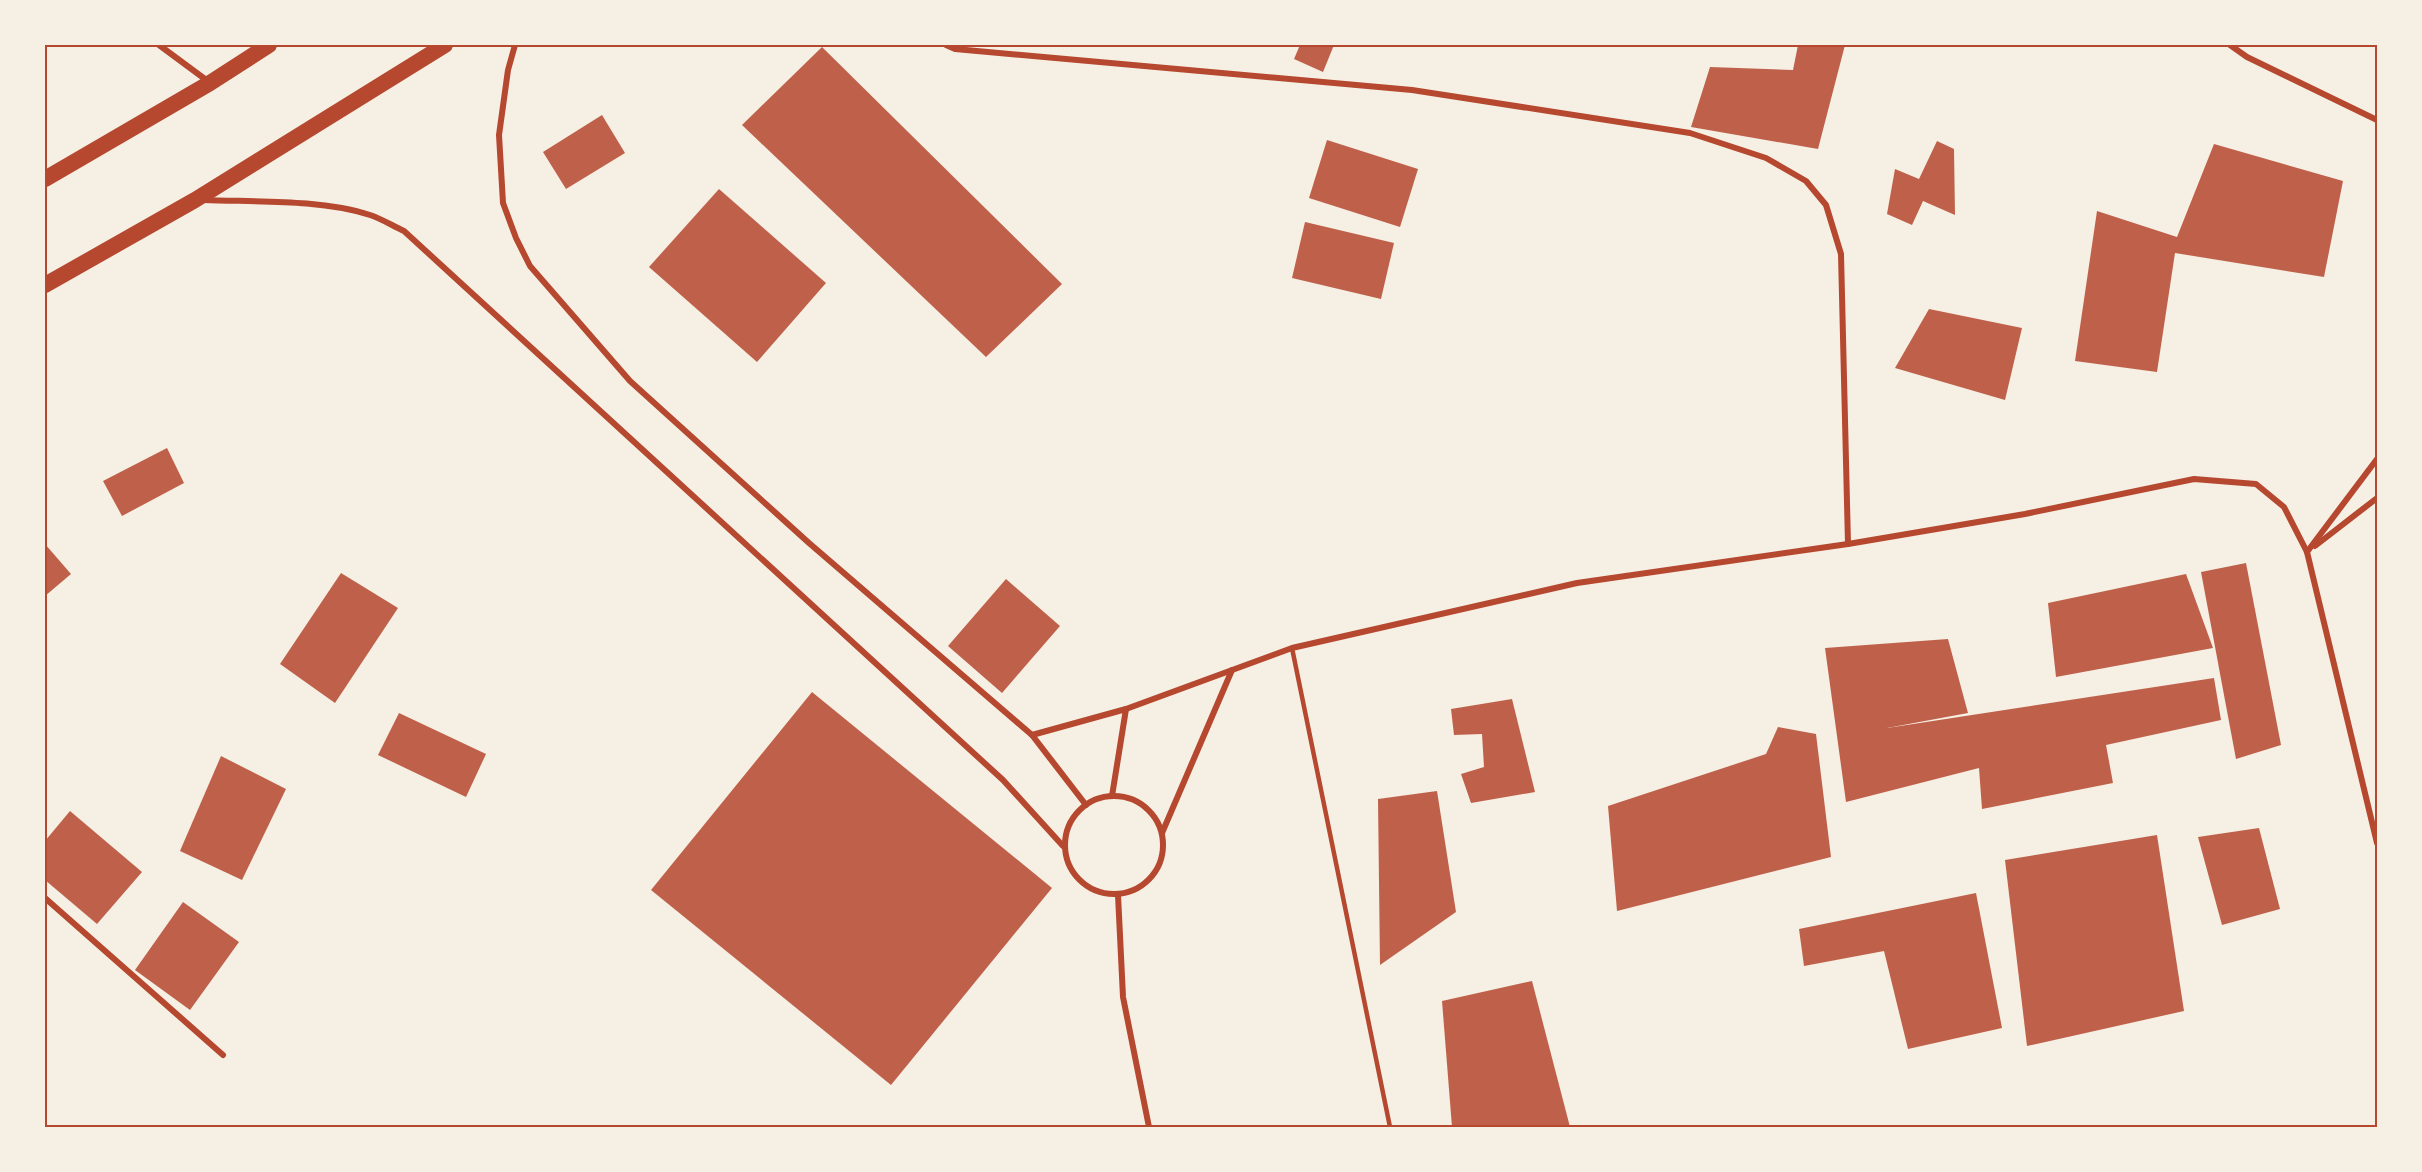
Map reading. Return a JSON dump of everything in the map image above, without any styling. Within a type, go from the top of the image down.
[{"type":"highway","points":[[45,179],[210,83],[269,45]]},
{"type":"highway","points":[[45,285],[195,200],[445,45]]},
{"type":"street","points":[[159,45],[210,83]]},
{"type":"street","points":[[515,45],[508,70],[499,135],[503,203],[516,238],[530,266],[630,381],[809,543],[1032,735],[1086,805]]},
{"type":"street","points":[[946,45],[955,50],[1412,90],[1690,133],[1766,158],[1806,181],[1826,205],[1840,254],[1848,544]]},
{"type":"street","points":[[2230,45],[2247,57],[2377,120]]},
{"type":"street","points":[[195,200],[293,204],[345,209],[371,216],[404,231],[1003,780],[1064,846]]},
{"type":"street","points":[[2307,552],[2377,459]]},
{"type":"street","points":[[1032,735],[1126,709],[1292,648],[1576,583],[1848,544],[2025,514],[2194,479],[2256,484],[2284,507],[2307,552],[2377,843]]},
{"type":"street","points":[[2307,552],[2377,498]]},
{"type":"street","points":[[1162,833],[1232,670]]},
{"type":"street","points":[[1112,796],[1126,709]]},
{"type":"street","points":[[1112,796],[1129,798],[1143,806],[1155,818],[1162,833],[1163,854],[1154,874],[1139,889],[1118,895],[1097,893],[1079,881],[1068,865],[1064,846],[1066,830],[1074,816],[1086,805],[1098,798],[1112,796]]},
{"type":"street","points":[[1118,895],[1123,997],[1149,1127]]},
{"type":"street","points":[[45,898],[223,1055]]},
{"type":"lane","points":[[1292,648],[1390,1127]]},
{"type":"building","points":[[1300,45],[1334,45],[1323,72],[1294,59]]},
{"type":"building","points":[[1798,45],[1845,45],[1818,149],[1691,127],[1710,67],[1793,70]]},
{"type":"building","points":[[822,47],[1062,284],[986,357],[742,125]]},
{"type":"building","points":[[602,115],[625,153],[566,189],[543,152]]},
{"type":"building","points":[[1327,140],[1418,169],[1400,227],[1309,198]]},
{"type":"building","points":[[1937,141],[1954,149],[1955,215],[1923,201],[1912,225],[1887,214],[1895,169],[1919,179]]},
{"type":"building","points":[[2214,144],[2343,181],[2324,277],[2175,253],[2157,372],[2075,361],[2097,211],[2177,237]]},
{"type":"building","points":[[719,189],[826,283],[757,362],[649,267]]},
{"type":"building","points":[[1305,222],[1394,243],[1381,299],[1292,278]]},
{"type":"building","points":[[1929,309],[2022,328],[2005,400],[1895,368]]},
{"type":"building","points":[[167,448],[184,483],[122,516],[103,481]]},
{"type":"building","points":[[45,544],[71,574],[45,596]]},
{"type":"building","points":[[2246,563],[2281,745],[2236,759],[2201,572]]},
{"type":"building","points":[[341,573],[398,608],[335,703],[280,664]]},
{"type":"building","points":[[2186,574],[2213,648],[2056,677],[2048,603]]},
{"type":"building","points":[[1006,579],[1060,626],[1002,693],[948,646]]},
{"type":"building","points":[[1948,639],[1968,713],[1887,728],[2214,678],[2221,720],[2106,745],[2113,783],[1982,809],[1979,768],[1846,802],[1825,648]]},
{"type":"building","points":[[812,692],[1052,888],[891,1085],[651,890]]},
{"type":"building","points":[[1512,699],[1535,792],[1471,803],[1461,774],[1484,767],[1482,734],[1454,735],[1451,709]]},
{"type":"building","points":[[399,713],[486,754],[466,797],[378,755]]},
{"type":"building","points":[[1778,727],[1816,734],[1831,857],[1617,911],[1608,806],[1766,754]]},
{"type":"building","points":[[221,756],[286,789],[242,880],[180,851]]},
{"type":"building","points":[[1437,791],[1456,912],[1380,965],[1378,799]]},
{"type":"building","points":[[70,811],[142,872],[97,924],[45,880],[45,841]]},
{"type":"building","points":[[2259,828],[2280,909],[2222,925],[2198,837]]},
{"type":"building","points":[[2157,835],[2184,1011],[2027,1046],[2005,860]]},
{"type":"building","points":[[1976,893],[2002,1028],[1908,1049],[1884,951],[1804,966],[1799,929]]},
{"type":"building","points":[[183,902],[239,942],[190,1010],[135,970]]},
{"type":"building","points":[[1532,981],[1570,1127],[1452,1127],[1442,1001]]}]
